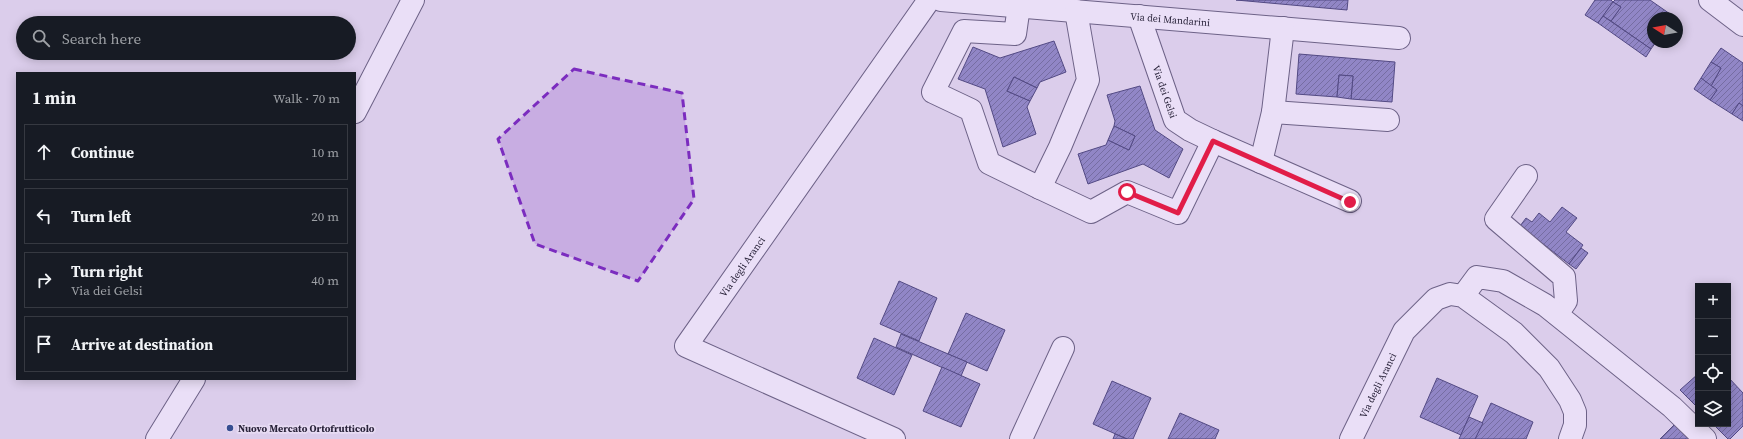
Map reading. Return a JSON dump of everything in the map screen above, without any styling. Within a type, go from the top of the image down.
[{"type":"street","points":[[356,110],[413,0]]},
{"type":"street","name":"Via degli Aranci","points":[[894,439],[686,346],[929,0]]},
{"type":"street","name":"Via dei Mandarini","points":[[941,0],[1076,11],[1128,11],[1283,28],[1400,38]]},
{"type":"street","points":[[1710,0],[1743,25]]},
{"type":"street","points":[[1018,6],[1015,34],[964,31],[933,92],[971,110],[989,162],[1091,212],[1127,192],[1178,213],[1213,141]]},
{"type":"street","points":[[1040,188],[1060,147],[1088,80],[1076,11]]},
{"type":"street","name":"Via dei Gelsi","points":[[1128,11],[1174,120],[1190,130],[1213,141],[1350,202]]},
{"type":"street","points":[[1261,162],[1273,112],[1283,28]]},
{"type":"street","points":[[1273,112],[1388,120]]},
{"type":"street","points":[[1526,176],[1496,219],[1564,276],[1566,302],[1557,314]]},
{"type":"street","points":[[1570,439],[1575,425],[1575,412],[1570,400],[1549,368],[1514,333],[1463,296],[1477,277],[1503,281],[1546,305],[1672,407],[1705,439]]},
{"type":"street","name":"Via degli Aranci","points":[[1351,439],[1404,331],[1436,299],[1450,294],[1463,296]]},
{"type":"street","points":[[1021,439],[1063,348]]},
{"type":"street","points":[[157,439],[193,380]]},
{"type":"highlighted area","points":[[574,69],[682,93],[694,199],[638,281],[535,244],[498,139]]},
{"type":"building","points":[[1236,0],[1348,0],[1347,10]]},
{"type":"building","points":[[1595,0],[1611,0],[1613,2],[1598,23],[1585,15]]},
{"type":"building","points":[[1615,0],[1650,0],[1667,12],[1647,12],[1647,46],[1611,21],[1621,7],[1613,2]]},
{"type":"building","points":[[1613,2],[1621,7],[1611,21],[1603,16]]},
{"type":"building","points":[[1603,16],[1647,46],[1647,48],[1651,49],[1646,57],[1598,23]]},
{"type":"building","points":[[1054,41],[1066,72],[1040,82],[1037,88],[1014,77],[1007,91],[1030,101],[1027,107],[1036,134],[1003,147],[985,89],[958,79],[973,47],[1000,58]]},
{"type":"building","points":[[1721,48],[1743,63],[1743,106],[1739,103],[1732,114],[1710,100],[1717,90],[1711,86],[1721,68],[1711,62]]},
{"type":"building","points":[[1299,54],[1395,62],[1392,102],[1351,99],[1353,76],[1339,75],[1337,97],[1296,94]]},
{"type":"building","points":[[1711,62],[1721,68],[1711,86],[1701,78]]},
{"type":"building","points":[[1339,75],[1353,76],[1351,99],[1337,97]]},
{"type":"building","points":[[1014,77],[1037,88],[1030,101],[1007,91]]},
{"type":"building","points":[[1701,78],[1717,90],[1710,100],[1694,89]]},
{"type":"building","points":[[1140,86],[1155,130],[1183,149],[1169,178],[1143,164],[1088,184],[1078,154],[1106,145],[1108,140],[1129,150],[1135,136],[1114,126],[1115,121],[1107,95]]},
{"type":"building","points":[[1739,103],[1743,106],[1743,121],[1732,114]]},
{"type":"building","points":[[1114,126],[1135,136],[1129,150],[1108,140]]},
{"type":"building","points":[[1562,207],[1577,218],[1566,232],[1583,245],[1569,264],[1520,226],[1526,218],[1532,222],[1539,213],[1550,222]]},
{"type":"building","points":[[1581,248],[1588,253],[1576,269],[1569,264]]},
{"type":"building","points":[[899,281],[937,298],[919,341],[880,324]]},
{"type":"building","points":[[966,313],[1005,330],[987,371],[948,354]]},
{"type":"building","points":[[901,334],[967,362],[961,376],[896,347]]},
{"type":"building","points":[[874,338],[912,355],[894,395],[857,378]]},
{"type":"building","points":[[942,367],[980,384],[961,427],[923,411]]},
{"type":"building","points":[[1695,377],[1695,405],[1680,390]]},
{"type":"building","points":[[1437,378],[1478,396],[1461,435],[1420,417]]},
{"type":"building","points":[[1731,380],[1743,393],[1743,426],[1730,439],[1728,439],[1716,427],[1731,427]]},
{"type":"building","points":[[1112,381],[1151,398],[1133,439],[1127,439],[1093,424]]},
{"type":"building","points":[[1491,403],[1533,422],[1526,439],[1475,439]]},
{"type":"building","points":[[1180,413],[1219,430],[1215,439],[1168,439]]},
{"type":"building","points":[[1469,417],[1483,423],[1475,439],[1459,439]]},
{"type":"building","points":[[1678,421],[1695,439],[1660,439]]},
{"type":"building","points":[[1115,434],[1127,439],[1113,439]]},
{"type":"place","name":"Nuovo Mercato Ortofrutticolo","points":[[230,428]]},
{"type":"route","points":[[1127,192],[1178,213],[1213,141],[1350,202]]}]
